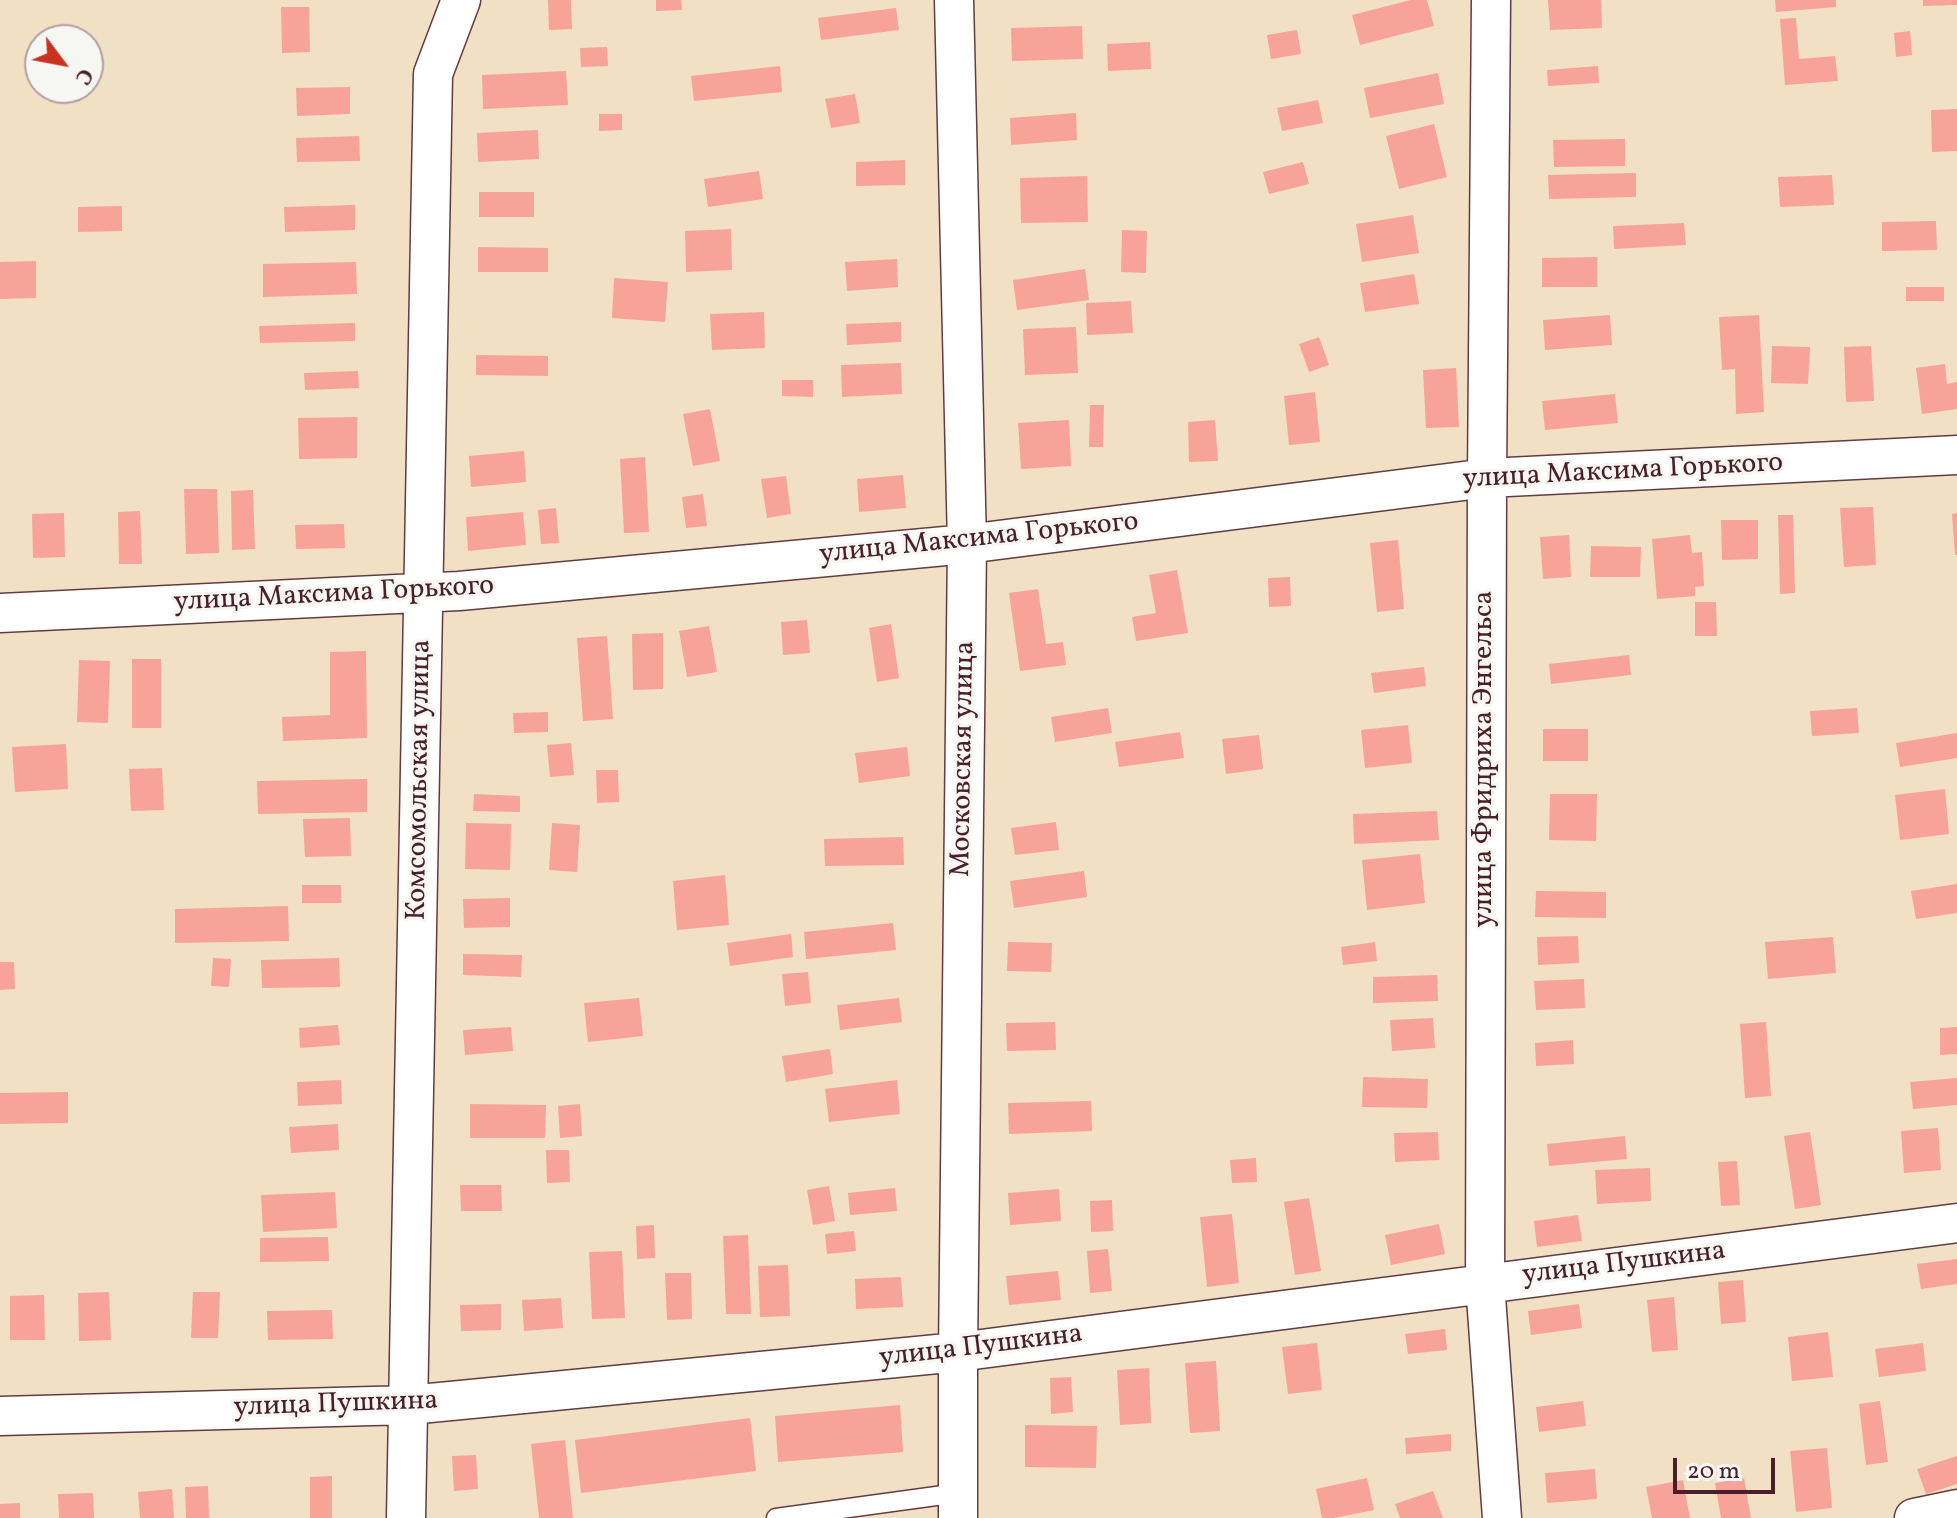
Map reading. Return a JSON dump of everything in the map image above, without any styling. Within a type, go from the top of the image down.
[{"type":"street","name":"Комсомольская улица","points":[[406,1518],[433,74],[461,0]]},
{"type":"street","name":"Московская улица","points":[[954,0],[967,544],[958,1505]]},
{"type":"street","name":"улица Фридриха Энгельса","points":[[1491,0],[1485,1283],[1502,1518]]},
{"type":"street","name":"улица Максима Горького","points":[[0,613],[424,594],[967,544],[1487,478],[1957,455]]},
{"type":"street","name":"улица Пушкина","points":[[0,1416],[409,1405],[958,1352],[1957,1223]]},
{"type":"street","points":[[1914,1518],[1957,1509]]},
{"type":"lane","points":[[776,1518],[958,1505]]},
{"type":"building","points":[[548,0],[571,0],[572,29],[549,30]]},
{"type":"building","points":[[656,0],[681,0],[682,10],[656,11]]},
{"type":"building","points":[[1411,0],[1427,0],[1434,26],[1360,45],[1352,15]]},
{"type":"building","points":[[1548,0],[1601,0],[1602,28],[1550,30]]},
{"type":"building","points":[[1775,0],[1836,0],[1836,7],[1776,12]]},
{"type":"building","points":[[1923,0],[1957,0],[1957,5],[1923,6]]},
{"type":"building","points":[[281,7],[309,7],[310,52],[282,53]]},
{"type":"building","points":[[896,8],[899,30],[821,40],[818,18]]},
{"type":"building","points":[[1796,18],[1799,59],[1835,56],[1838,81],[1785,85],[1780,19]]},
{"type":"building","points":[[1082,26],[1083,59],[1012,61],[1011,28]]},
{"type":"building","points":[[1297,30],[1301,54],[1271,59],[1267,35]]},
{"type":"building","points":[[1910,31],[1912,55],[1896,57],[1894,33]]},
{"type":"building","points":[[1150,42],[1151,69],[1108,71],[1107,44]]},
{"type":"building","points":[[607,47],[608,66],[581,67],[580,48]]},
{"type":"building","points":[[780,66],[782,92],[694,101],[691,76]]},
{"type":"building","points":[[1598,66],[1599,83],[1548,86],[1547,70]]},
{"type":"building","points":[[566,71],[568,105],[483,109],[482,75]]},
{"type":"building","points":[[1438,73],[1444,104],[1370,118],[1364,88]]},
{"type":"building","points":[[350,87],[350,114],[297,116],[296,88]]},
{"type":"building","points":[[855,94],[860,123],[831,128],[825,99]]},
{"type":"building","points":[[1318,100],[1323,123],[1282,131],[1277,108]]},
{"type":"building","points":[[1957,109],[1957,151],[1932,152],[1931,110]]},
{"type":"building","points":[[1076,113],[1077,140],[1011,145],[1010,118]]},
{"type":"building","points":[[599,114],[622,114],[622,130],[599,131]]},
{"type":"building","points":[[1434,124],[1447,177],[1399,189],[1386,136]]},
{"type":"building","points":[[538,130],[539,159],[478,162],[477,133]]},
{"type":"building","points":[[359,136],[360,161],[297,162],[296,138]]},
{"type":"building","points":[[1625,139],[1625,166],[1554,167],[1553,140]]},
{"type":"building","points":[[905,160],[905,185],[856,186],[856,162]]},
{"type":"building","points":[[1303,162],[1309,184],[1269,194],[1263,172]]},
{"type":"building","points":[[759,171],[763,199],[708,207],[704,179]]},
{"type":"building","points":[[1636,173],[1636,197],[1549,199],[1548,175]]},
{"type":"building","points":[[1832,175],[1834,205],[1780,207],[1778,177]]},
{"type":"building","points":[[1087,176],[1088,222],[1021,223],[1020,178]]},
{"type":"building","points":[[479,192],[534,192],[534,217],[479,217]]},
{"type":"building","points":[[355,205],[355,230],[285,232],[284,207]]},
{"type":"building","points":[[122,206],[122,231],[78,232],[78,207]]},
{"type":"building","points":[[1413,215],[1419,253],[1362,262],[1356,224]]},
{"type":"building","points":[[1936,221],[1937,250],[1882,251],[1882,222]]},
{"type":"building","points":[[1684,223],[1686,245],[1614,249],[1613,226]]},
{"type":"building","points":[[731,229],[732,270],[686,272],[685,231]]},
{"type":"building","points":[[1122,230],[1147,231],[1146,273],[1121,272]]},
{"type":"building","points":[[478,247],[548,248],[548,272],[478,272]]},
{"type":"building","points":[[1597,257],[1597,287],[1542,287],[1542,258]]},
{"type":"building","points":[[897,259],[898,287],[847,291],[845,262]]},
{"type":"building","points":[[36,261],[36,298],[0,299],[0,262]]},
{"type":"building","points":[[356,262],[357,294],[263,297],[263,264]]},
{"type":"building","points":[[1085,269],[1089,300],[1017,310],[1013,280]]},
{"type":"building","points":[[1414,274],[1419,304],[1365,312],[1360,283]]},
{"type":"building","points":[[614,278],[668,282],[665,322],[612,318]]},
{"type":"building","points":[[1906,287],[1944,287],[1944,301],[1906,301]]},
{"type":"building","points":[[1131,301],[1133,333],[1087,335],[1086,303]]},
{"type":"building","points":[[764,312],[765,348],[712,350],[710,314]]},
{"type":"building","points":[[1610,315],[1612,345],[1545,350],[1543,320]]},
{"type":"building","points":[[1759,315],[1764,412],[1736,414],[1735,369],[1722,370],[1719,317]]},
{"type":"building","points":[[901,322],[901,342],[847,345],[846,324]]},
{"type":"building","points":[[355,323],[355,341],[260,343],[259,326]]},
{"type":"building","points":[[1076,327],[1078,373],[1025,375],[1023,329]]},
{"type":"building","points":[[1319,337],[1329,365],[1309,372],[1299,344]]},
{"type":"building","points":[[1772,346],[1810,347],[1808,384],[1771,383]]},
{"type":"building","points":[[1871,346],[1874,401],[1846,402],[1844,347]]},
{"type":"building","points":[[476,355],[548,356],[548,376],[476,375]]},
{"type":"building","points":[[901,363],[902,394],[842,397],[841,365]]},
{"type":"building","points":[[1945,364],[1947,384],[1957,382],[1957,409],[1922,414],[1916,368]]},
{"type":"building","points":[[1456,368],[1459,427],[1426,428],[1423,370]]},
{"type":"building","points":[[358,371],[359,388],[305,390],[304,373]]},
{"type":"building","points":[[782,380],[813,380],[813,397],[782,396]]},
{"type":"building","points":[[1315,392],[1320,442],[1289,445],[1284,396]]},
{"type":"building","points":[[1615,394],[1618,423],[1545,430],[1542,401]]},
{"type":"building","points":[[1090,405],[1104,405],[1103,447],[1089,447]]},
{"type":"building","points":[[710,409],[720,461],[693,466],[683,414]]},
{"type":"building","points":[[357,417],[357,458],[299,459],[298,418]]},
{"type":"building","points":[[1069,420],[1071,466],[1021,469],[1018,423]]},
{"type":"building","points":[[1215,420],[1218,461],[1189,462],[1188,422]]},
{"type":"building","points":[[524,451],[526,482],[471,487],[469,456]]},
{"type":"building","points":[[645,457],[649,532],[624,533],[620,459]]},
{"type":"building","points":[[903,475],[906,508],[859,512],[857,479]]},
{"type":"building","points":[[786,476],[791,514],[767,518],[761,479]]},
{"type":"building","points":[[184,489],[217,489],[219,553],[186,554]]},
{"type":"building","points":[[253,490],[255,549],[232,550],[231,491]]},
{"type":"building","points":[[703,494],[707,526],[686,528],[682,497]]},
{"type":"building","points":[[1873,507],[1876,565],[1844,567],[1840,508]]},
{"type":"building","points":[[556,508],[559,543],[541,544],[538,510]]},
{"type":"building","points":[[140,511],[142,564],[119,564],[118,512]]},
{"type":"building","points":[[523,512],[526,545],[468,551],[466,517]]},
{"type":"building","points":[[64,513],[65,557],[33,558],[32,514]]},
{"type":"building","points":[[1957,513],[1957,555],[1955,555],[1952,514]]},
{"type":"building","points":[[1778,515],[1793,515],[1795,593],[1780,594]]},
{"type":"building","points":[[1721,520],[1758,520],[1758,559],[1722,560]]},
{"type":"building","points":[[344,524],[345,548],[296,549],[295,525]]},
{"type":"building","points":[[1569,535],[1571,577],[1543,579],[1540,537]]},
{"type":"building","points":[[1690,535],[1692,553],[1702,552],[1704,586],[1695,587],[1695,596],[1657,599],[1652,539]]},
{"type":"building","points":[[1398,540],[1404,609],[1377,612],[1370,543]]},
{"type":"building","points":[[1591,546],[1641,547],[1640,577],[1590,577]]},
{"type":"building","points":[[1177,570],[1188,633],[1136,641],[1132,617],[1156,613],[1149,575]]},
{"type":"building","points":[[1290,577],[1291,606],[1269,607],[1268,578]]},
{"type":"building","points":[[1038,589],[1046,644],[1063,642],[1066,665],[1020,671],[1009,593]]},
{"type":"building","points":[[1695,602],[1716,602],[1717,636],[1695,636]]},
{"type":"building","points":[[807,620],[810,653],[783,655],[781,622]]},
{"type":"building","points":[[891,624],[899,678],[877,682],[869,628]]},
{"type":"building","points":[[709,626],[717,672],[687,677],[679,631]]},
{"type":"building","points":[[663,633],[663,689],[633,690],[632,634]]},
{"type":"building","points":[[607,636],[613,719],[583,721],[577,638]]},
{"type":"building","points":[[366,651],[367,738],[283,741],[282,717],[330,715],[330,652]]},
{"type":"building","points":[[1629,655],[1631,675],[1551,684],[1549,664]]},
{"type":"building","points":[[132,659],[161,659],[161,728],[132,728]]},
{"type":"building","points":[[79,660],[110,661],[108,723],[77,722]]},
{"type":"building","points":[[1424,667],[1426,686],[1374,693],[1371,673]]},
{"type":"building","points":[[1108,708],[1112,733],[1055,742],[1051,717]]},
{"type":"building","points":[[1857,708],[1859,733],[1812,736],[1810,711]]},
{"type":"building","points":[[548,712],[548,732],[514,733],[513,713]]},
{"type":"building","points":[[1408,725],[1412,763],[1365,768],[1361,730]]},
{"type":"building","points":[[1543,729],[1588,729],[1588,761],[1543,761]]},
{"type":"building","points":[[1180,732],[1184,758],[1119,767],[1115,742]]},
{"type":"building","points":[[1957,733],[1957,758],[1900,767],[1896,743]]},
{"type":"building","points":[[1259,735],[1263,769],[1226,774],[1222,739]]},
{"type":"building","points":[[571,743],[574,775],[550,777],[547,745]]},
{"type":"building","points":[[66,744],[68,789],[15,792],[12,747]]},
{"type":"building","points":[[907,747],[910,776],[859,783],[855,753]]},
{"type":"building","points":[[162,768],[164,810],[131,811],[129,769]]},
{"type":"building","points":[[596,770],[618,770],[619,802],[597,803]]},
{"type":"building","points":[[367,779],[367,812],[258,814],[257,781]]},
{"type":"building","points":[[1945,789],[1949,834],[1900,840],[1895,795]]},
{"type":"building","points":[[474,794],[520,796],[520,812],[473,811]]},
{"type":"building","points":[[1550,794],[1597,794],[1596,841],[1549,840]]},
{"type":"building","points":[[1437,811],[1439,840],[1354,844],[1353,814]]},
{"type":"building","points":[[350,818],[351,856],[305,857],[303,819]]},
{"type":"building","points":[[1056,822],[1059,850],[1015,855],[1011,828]]},
{"type":"building","points":[[466,823],[511,824],[510,870],[465,869]]},
{"type":"building","points":[[552,823],[580,825],[577,872],[549,870]]},
{"type":"building","points":[[903,837],[904,865],[825,866],[824,839]]},
{"type":"building","points":[[1420,854],[1425,903],[1367,910],[1362,860]]},
{"type":"building","points":[[1084,871],[1087,897],[1014,908],[1010,881]]},
{"type":"building","points":[[725,875],[729,925],[677,930],[673,881]]},
{"type":"building","points":[[1957,884],[1957,913],[1916,919],[1911,891]]},
{"type":"building","points":[[302,885],[341,885],[341,903],[302,903]]},
{"type":"building","points":[[1536,891],[1606,892],[1606,918],[1535,917]]},
{"type":"building","points":[[510,898],[510,927],[464,928],[463,899]]},
{"type":"building","points":[[288,906],[289,941],[175,943],[175,909]]},
{"type":"building","points":[[893,923],[896,950],[806,959],[804,932]]},
{"type":"building","points":[[791,934],[793,957],[730,966],[727,943]]},
{"type":"building","points":[[1578,936],[1579,963],[1538,965],[1537,937]]},
{"type":"building","points":[[1833,937],[1836,973],[1768,979],[1765,942]]},
{"type":"building","points":[[1008,942],[1052,943],[1051,972],[1007,971]]},
{"type":"building","points":[[1375,942],[1377,961],[1343,965],[1341,947]]},
{"type":"building","points":[[463,954],[522,955],[521,977],[463,975]]},
{"type":"building","points":[[213,958],[231,959],[229,987],[211,986]]},
{"type":"building","points":[[339,958],[340,987],[262,988],[261,960]]},
{"type":"building","points":[[0,962],[14,962],[15,989],[0,990]]},
{"type":"building","points":[[808,972],[811,1003],[785,1006],[782,974]]},
{"type":"building","points":[[1437,975],[1438,1001],[1373,1003],[1373,977]]},
{"type":"building","points":[[1584,979],[1585,1008],[1536,1010],[1534,981]]},
{"type":"building","points":[[639,998],[643,1036],[588,1042],[584,1003]]},
{"type":"building","points":[[899,998],[902,1022],[840,1030],[837,1005]]},
{"type":"building","points":[[1433,1018],[1435,1048],[1392,1051],[1390,1020]]},
{"type":"building","points":[[1055,1022],[1056,1050],[1007,1051],[1006,1023]]},
{"type":"building","points":[[1766,1022],[1771,1096],[1745,1098],[1740,1024]]},
{"type":"building","points":[[338,1025],[340,1045],[300,1048],[299,1028]]},
{"type":"building","points":[[511,1027],[513,1051],[465,1055],[463,1030]]},
{"type":"building","points":[[1957,1027],[1957,1054],[1940,1055],[1940,1028]]},
{"type":"building","points":[[1573,1040],[1574,1064],[1536,1066],[1535,1043]]},
{"type":"building","points":[[830,1049],[833,1074],[786,1082],[782,1056]]},
{"type":"building","points":[[1363,1077],[1428,1079],[1427,1108],[1362,1107]]},
{"type":"building","points":[[1957,1078],[1957,1105],[1913,1109],[1910,1082]]},
{"type":"building","points":[[341,1080],[342,1104],[298,1106],[297,1082]]},
{"type":"building","points":[[897,1080],[900,1114],[829,1122],[825,1089]]},
{"type":"building","points":[[68,1092],[68,1123],[0,1124],[0,1093]]},
{"type":"building","points":[[1091,1101],[1092,1131],[1009,1134],[1008,1103]]},
{"type":"building","points":[[470,1104],[546,1105],[545,1138],[470,1138]]},
{"type":"building","points":[[580,1104],[582,1136],[560,1138],[558,1106]]},
{"type":"building","points":[[338,1124],[339,1150],[291,1153],[289,1127]]},
{"type":"building","points":[[1938,1128],[1941,1170],[1904,1173],[1901,1131]]},
{"type":"building","points":[[1438,1132],[1439,1160],[1395,1162],[1394,1133]]},
{"type":"building","points":[[1810,1132],[1821,1205],[1795,1209],[1784,1136]]},
{"type":"building","points":[[1625,1136],[1627,1159],[1549,1166],[1547,1144]]},
{"type":"building","points":[[546,1150],[569,1150],[570,1182],[547,1183]]},
{"type":"building","points":[[1256,1158],[1257,1182],[1232,1183],[1230,1160]]},
{"type":"building","points":[[1737,1161],[1740,1205],[1721,1206],[1718,1162]]},
{"type":"building","points":[[1650,1168],[1651,1201],[1597,1204],[1595,1170]]},
{"type":"building","points":[[460,1185],[501,1185],[502,1211],[461,1211]]},
{"type":"building","points":[[829,1186],[835,1221],[813,1225],[807,1190]]},
{"type":"building","points":[[895,1188],[897,1211],[850,1215],[848,1193]]},
{"type":"building","points":[[1059,1189],[1061,1221],[1010,1225],[1008,1193]]},
{"type":"building","points":[[335,1192],[337,1228],[263,1232],[261,1195]]},
{"type":"building","points":[[1309,1198],[1321,1271],[1295,1275],[1284,1202]]},
{"type":"building","points":[[1112,1200],[1113,1231],[1091,1232],[1090,1201]]},
{"type":"building","points":[[1232,1214],[1239,1283],[1207,1287],[1200,1217]]},
{"type":"building","points":[[1578,1215],[1582,1241],[1537,1247],[1534,1221]]},
{"type":"building","points":[[1439,1224],[1445,1254],[1391,1265],[1385,1235]]},
{"type":"building","points":[[654,1225],[655,1258],[637,1259],[636,1226]]},
{"type":"building","points":[[854,1231],[856,1251],[827,1254],[825,1234]]},
{"type":"building","points":[[748,1235],[751,1314],[726,1314],[723,1236]]},
{"type":"building","points":[[328,1237],[329,1261],[260,1262],[260,1238]]},
{"type":"building","points":[[1108,1249],[1112,1291],[1090,1293],[1087,1251]]},
{"type":"building","points":[[622,1251],[625,1318],[592,1319],[589,1252]]},
{"type":"building","points":[[1957,1259],[1957,1284],[1921,1289],[1917,1264]]},
{"type":"building","points":[[788,1265],[790,1316],[760,1317],[758,1266]]},
{"type":"building","points":[[1058,1271],[1061,1300],[1009,1305],[1006,1276]]},
{"type":"building","points":[[665,1273],[691,1273],[692,1319],[667,1320]]},
{"type":"building","points":[[901,1277],[903,1307],[856,1309],[855,1279]]},
{"type":"building","points":[[1743,1280],[1746,1322],[1721,1324],[1718,1282]]},
{"type":"building","points":[[109,1292],[111,1340],[79,1341],[78,1293]]},
{"type":"building","points":[[193,1292],[220,1292],[218,1338],[191,1338]]},
{"type":"building","points":[[44,1295],[45,1340],[10,1340],[10,1296]]},
{"type":"building","points":[[1674,1297],[1678,1350],[1652,1352],[1647,1300]]},
{"type":"building","points":[[561,1298],[563,1328],[524,1331],[522,1300]]},
{"type":"building","points":[[501,1304],[501,1330],[461,1331],[460,1305]]},
{"type":"building","points":[[1579,1304],[1582,1328],[1531,1335],[1528,1311]]},
{"type":"building","points":[[332,1310],[333,1339],[268,1340],[267,1311]]},
{"type":"building","points":[[1445,1329],[1447,1350],[1408,1354],[1405,1334]]},
{"type":"building","points":[[1828,1332],[1833,1377],[1792,1381],[1788,1337]]},
{"type":"building","points":[[1317,1343],[1322,1390],[1288,1394],[1282,1347]]},
{"type":"building","points":[[1923,1343],[1926,1371],[1879,1377],[1875,1349]]},
{"type":"building","points":[[1216,1361],[1220,1431],[1190,1433],[1185,1363]]},
{"type":"building","points":[[1149,1368],[1151,1423],[1120,1425],[1117,1370]]},
{"type":"building","points":[[1071,1377],[1073,1412],[1051,1414],[1050,1378]]},
{"type":"building","points":[[1583,1401],[1586,1426],[1539,1432],[1536,1407]]},
{"type":"building","points":[[1880,1401],[1888,1462],[1866,1465],[1859,1404]]},
{"type":"building","points":[[900,1405],[903,1452],[778,1462],[775,1416]]},
{"type":"building","points":[[750,1418],[756,1471],[581,1493],[575,1440]]},
{"type":"building","points":[[1025,1425],[1097,1426],[1096,1468],[1025,1467]]},
{"type":"building","points":[[1451,1434],[1451,1451],[1406,1454],[1405,1438]]},
{"type":"building","points":[[565,1440],[573,1518],[539,1518],[531,1444]]},
{"type":"building","points":[[1827,1448],[1832,1508],[1796,1512],[1790,1451]]},
{"type":"building","points":[[476,1455],[478,1489],[454,1491],[452,1456]]},
{"type":"building","points":[[1957,1456],[1957,1484],[1926,1494],[1917,1469]]},
{"type":"building","points":[[1595,1469],[1597,1499],[1547,1503],[1545,1473]]},
{"type":"building","points":[[332,1476],[332,1518],[310,1518],[310,1477]]},
{"type":"building","points":[[1367,1478],[1374,1510],[1322,1518],[1316,1489]]},
{"type":"building","points":[[1744,1478],[1751,1518],[1721,1518],[1715,1483]]},
{"type":"building","points":[[1683,1480],[1690,1518],[1652,1518],[1646,1487]]},
{"type":"building","points":[[208,1486],[209,1518],[186,1518],[185,1487]]},
{"type":"building","points":[[172,1489],[174,1518],[140,1518],[138,1492]]},
{"type":"building","points":[[1433,1491],[1443,1518],[1400,1518],[1395,1504]]},
{"type":"building","points":[[93,1493],[94,1518],[59,1518],[58,1494]]},
{"type":"building","points":[[20,1503],[20,1518],[0,1518],[0,1504]]}]
